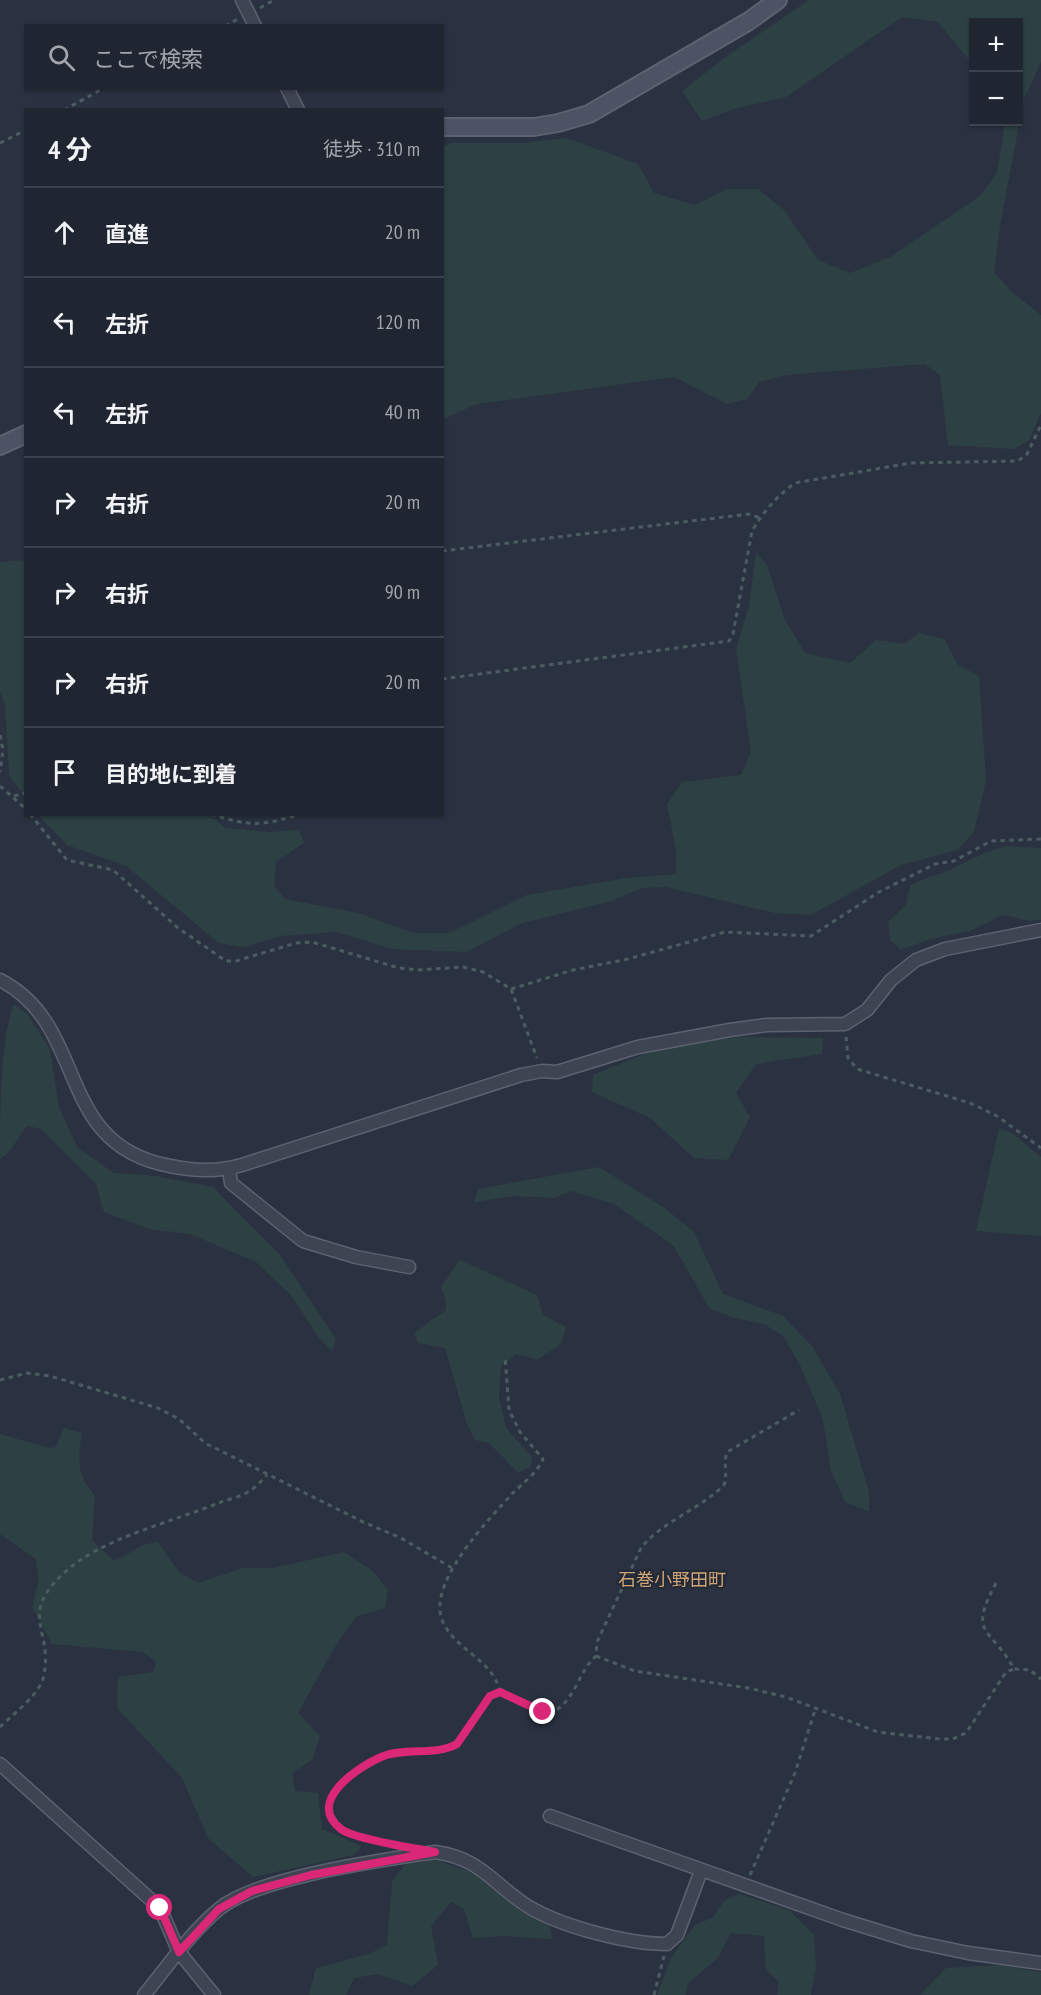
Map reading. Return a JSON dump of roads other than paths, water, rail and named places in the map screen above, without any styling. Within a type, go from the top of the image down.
[{"type":"street","points":[[242,0],[254,24]]},
{"type":"street","points":[[444,127],[534,127],[589,114],[749,21],[778,0]]},
{"type":"street","points":[[288,90],[297,108]]},
{"type":"street","points":[[0,446],[24,435]]},
{"type":"street","points":[[0,980],[18,989],[36,1006],[57,1041],[93,1121],[111,1142],[129,1154],[156,1164],[187,1170],[229,1169],[521,1075],[542,1071],[557,1072],[638,1047],[766,1025],[845,1024],[867,1010],[891,980],[916,960],[945,949],[1041,930]]},
{"type":"street","points":[[229,1169],[231,1183],[303,1241],[356,1257],[409,1267]]},
{"type":"street","points":[[0,1764],[160,1908],[179,1952],[214,1995]]},
{"type":"street","points":[[550,1816],[701,1871],[911,1941],[968,1953],[1041,1963]]},
{"type":"street","points":[[144,1995],[179,1952],[219,1909],[252,1891],[311,1875],[435,1852],[465,1858],[527,1905],[557,1922],[667,1944],[677,1935],[701,1871]]},
{"type":"district","name":"石巻小野田町","points":[[672,1580]]}]
